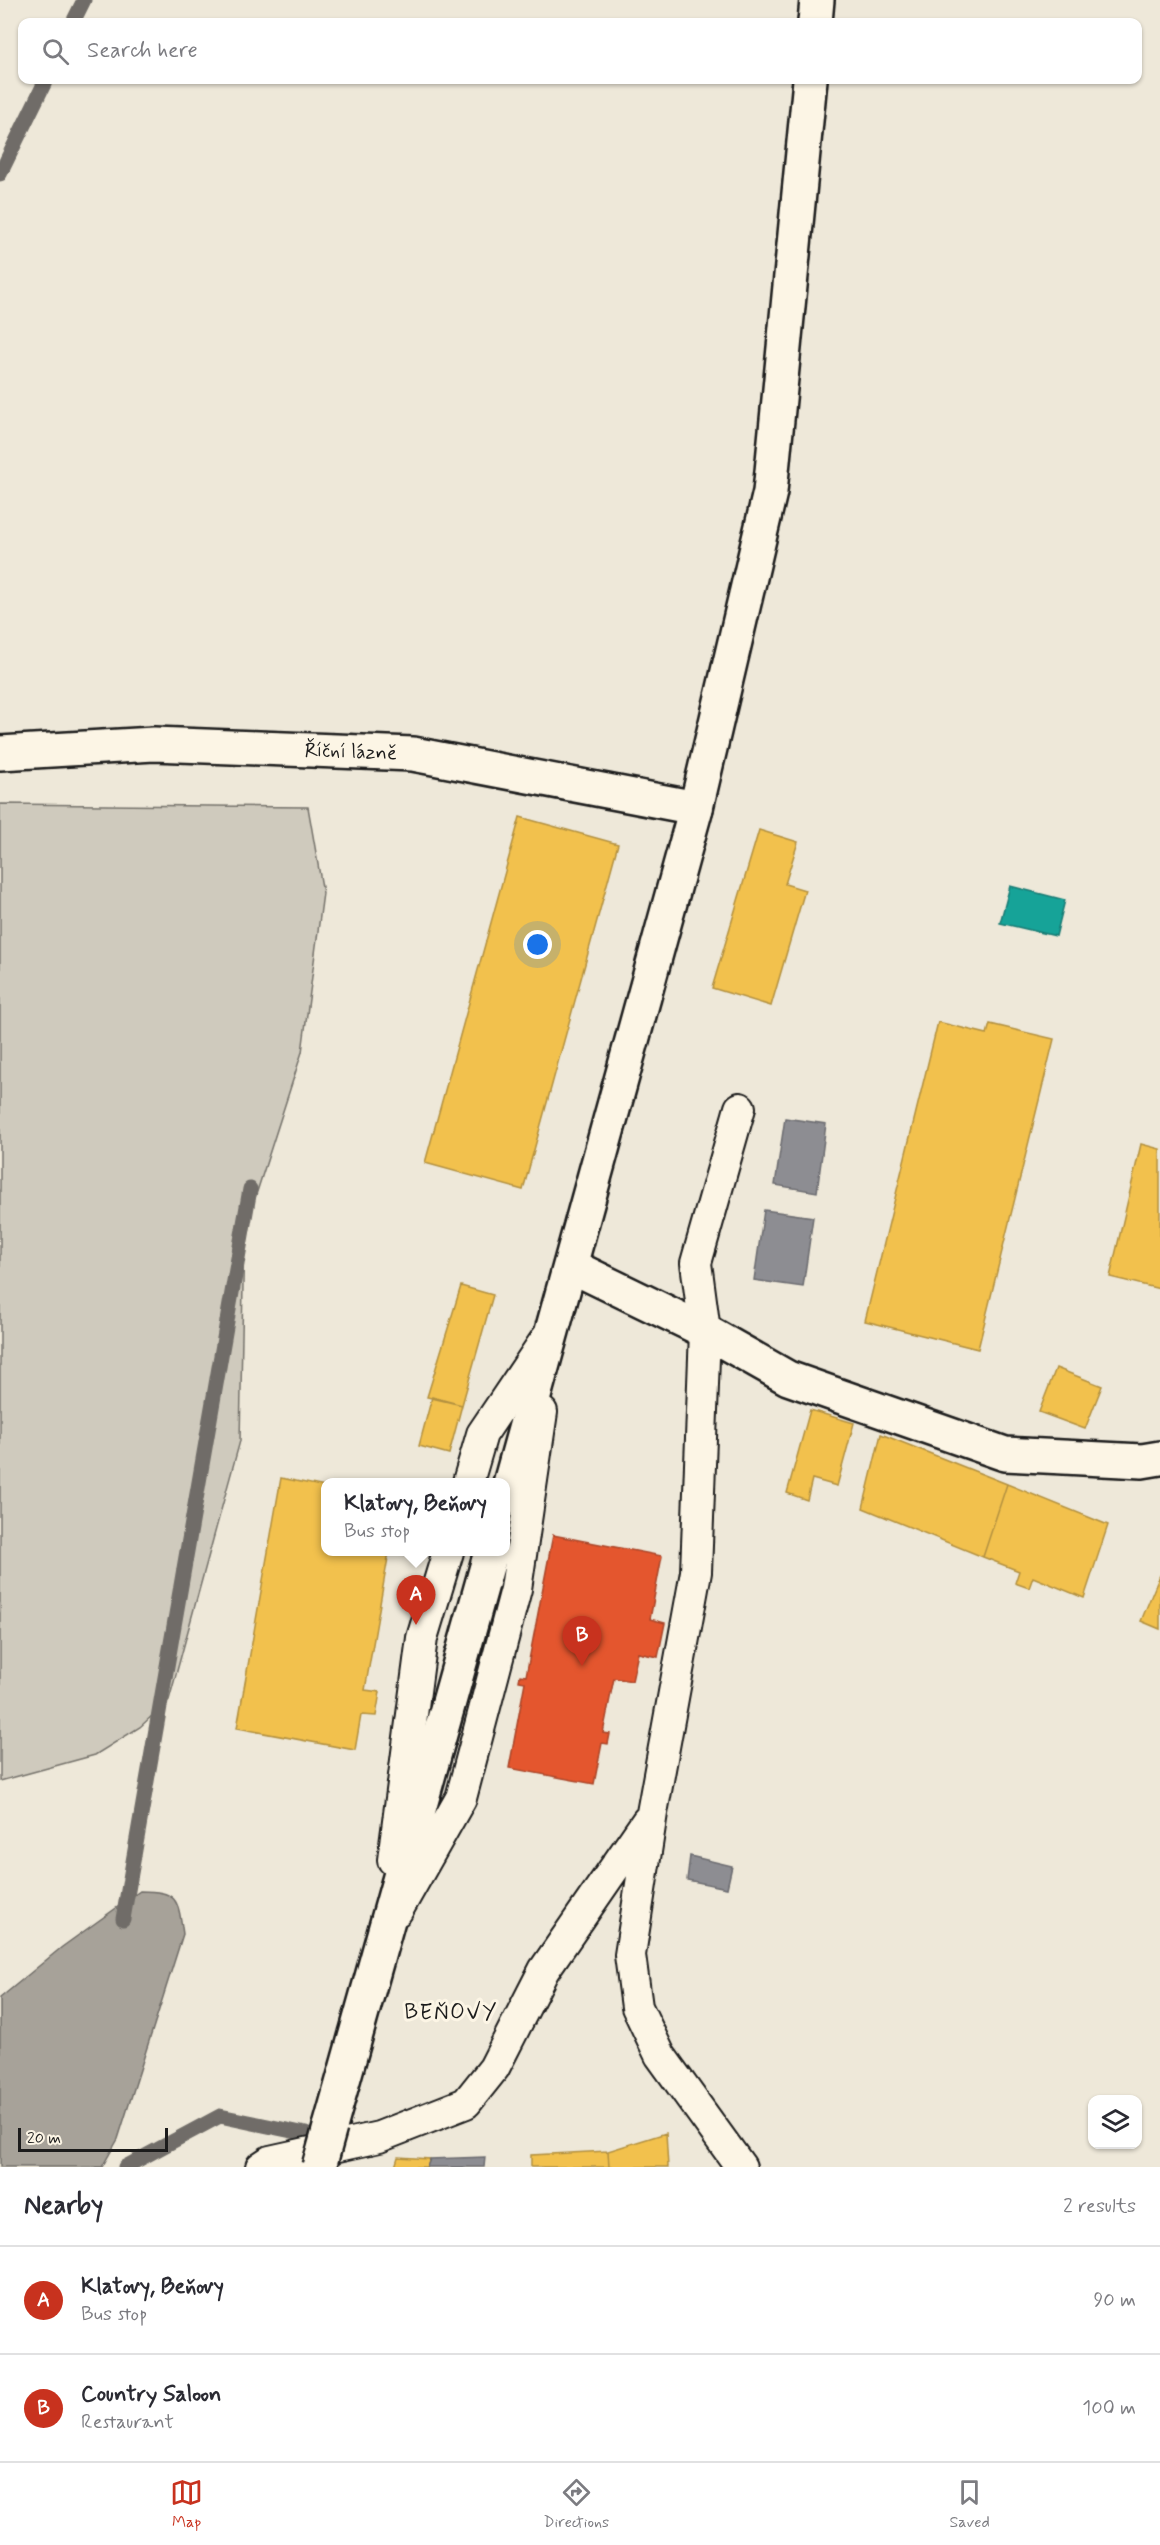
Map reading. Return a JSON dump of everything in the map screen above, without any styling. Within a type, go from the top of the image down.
[{"type":"main road","points":[[815,18],[817,0]]},
{"type":"main road","points":[[510,1484],[696,808],[770,492],[810,84]]},
{"type":"main road","name":"Říční lázně","points":[[0,753],[154,744],[413,754],[696,808]]},
{"type":"main road","points":[[571,1266],[705,1330],[788,1378],[1005,1454],[1142,1461],[1160,1458]]},
{"type":"main road","points":[[319,2167],[490,1556]]},
{"type":"lane","points":[[740,1108],[696,1263],[705,1330],[696,1572],[652,1813],[630,1955],[637,2007],[660,2055],[741,2167]]},
{"type":"lane","points":[[469,1478],[482,1434],[554,1327]]},
{"type":"lane","points":[[384,1935],[461,1798],[516,1589],[554,1327]]},
{"type":"lane","points":[[384,1935],[422,1638],[447,1556]]},
{"type":"lane","points":[[261,2167],[270,2161],[379,2137],[466,2103],[494,2068],[544,1970],[652,1813]]},
{"type":"shaded area","points":[[0,804],[308,807],[323,893],[302,1052],[244,1232],[240,1441],[169,1700],[140,1727],[95,1755],[0,1781]]},
{"type":"shaded area","points":[[140,1891],[162,1893],[174,1899],[180,1913],[183,1934],[118,2139],[102,2167],[0,2167],[0,1998],[62,1947]]},
{"type":"building: Homes","points":[[520,817],[618,844],[523,1190],[425,1163]]},
{"type":"building: Homes","points":[[759,830],[798,842],[785,884],[805,890],[771,1006],[712,988]]},
{"type":"building: Homes","points":[[938,1022],[987,1034],[990,1024],[1054,1039],[978,1349],[865,1321]]},
{"type":"building: Homes","points":[[1141,1144],[1160,1149],[1160,1289],[1110,1277]]},
{"type":"building: Homes","points":[[461,1286],[493,1295],[462,1405],[427,1397]]},
{"type":"building: Homes","points":[[1056,1368],[1102,1386],[1085,1429],[1039,1412]]},
{"type":"building: Homes","points":[[432,1397],[462,1405],[449,1454],[419,1446]]},
{"type":"building: Homes","points":[[810,1410],[854,1423],[837,1486],[812,1479],[807,1500],[787,1493]]},
{"type":"building: Homes","points":[[881,1434],[1007,1484],[983,1557],[863,1508]]},
{"type":"building: Homes","points":[[281,1478],[321,1486],[321,1556],[388,1556],[365,1690],[380,1692],[376,1716],[361,1715],[355,1750],[237,1728]]},
{"type":"building: Homes","points":[[1007,1484],[1108,1525],[1084,1598],[1033,1577],[1029,1588],[1015,1583],[1019,1571],[983,1557]]},
{"type":"building: Homes","points":[[1160,1575],[1160,1629],[1141,1621]]},
{"type":"building: Homes","points":[[666,2133],[668,2167],[609,2167],[608,2151]]},
{"type":"building: Homes","points":[[608,2151],[609,2167],[531,2167],[531,2155]]},
{"type":"building: Homes","points":[[398,2157],[430,2159],[427,2167],[395,2167]]},
{"type":"building: Shops","points":[[553,1535],[662,1556],[650,1619],[665,1623],[658,1657],[638,1653],[632,1681],[614,1678],[603,1733],[610,1734],[608,1744],[602,1743],[594,1784],[509,1768],[525,1682],[519,1681],[520,1675],[526,1676]]},
{"type":"building: Public","points":[[1010,886],[1065,900],[1056,936],[1000,923]]},
{"type":"building: Industry","points":[[785,1118],[826,1124],[817,1192],[775,1185]]},
{"type":"building: Industry","points":[[764,1210],[813,1217],[803,1287],[754,1280]]},
{"type":"building: Industry","points":[[690,1856],[732,1866],[727,1888],[687,1880]]},
{"type":"building: Industry","points":[[485,2157],[484,2167],[427,2167],[430,2159]]},
{"type":"waterway","points":[[75,18],[84,0]]},
{"type":"waterway","points":[[0,174],[44,84]]},
{"type":"waterway","points":[[123,1919],[250,1189]]},
{"type":"waterway","points":[[125,2167],[220,2116],[306,2134]]},
{"type":"place","name":"Klatovy, Beňovy","points":[[416,1625]]},
{"type":"place","name":"Country Saloon","points":[[582,1666]]},
{"type":"district","name":"BEŇOVY","points":[[451,2013]]}]
